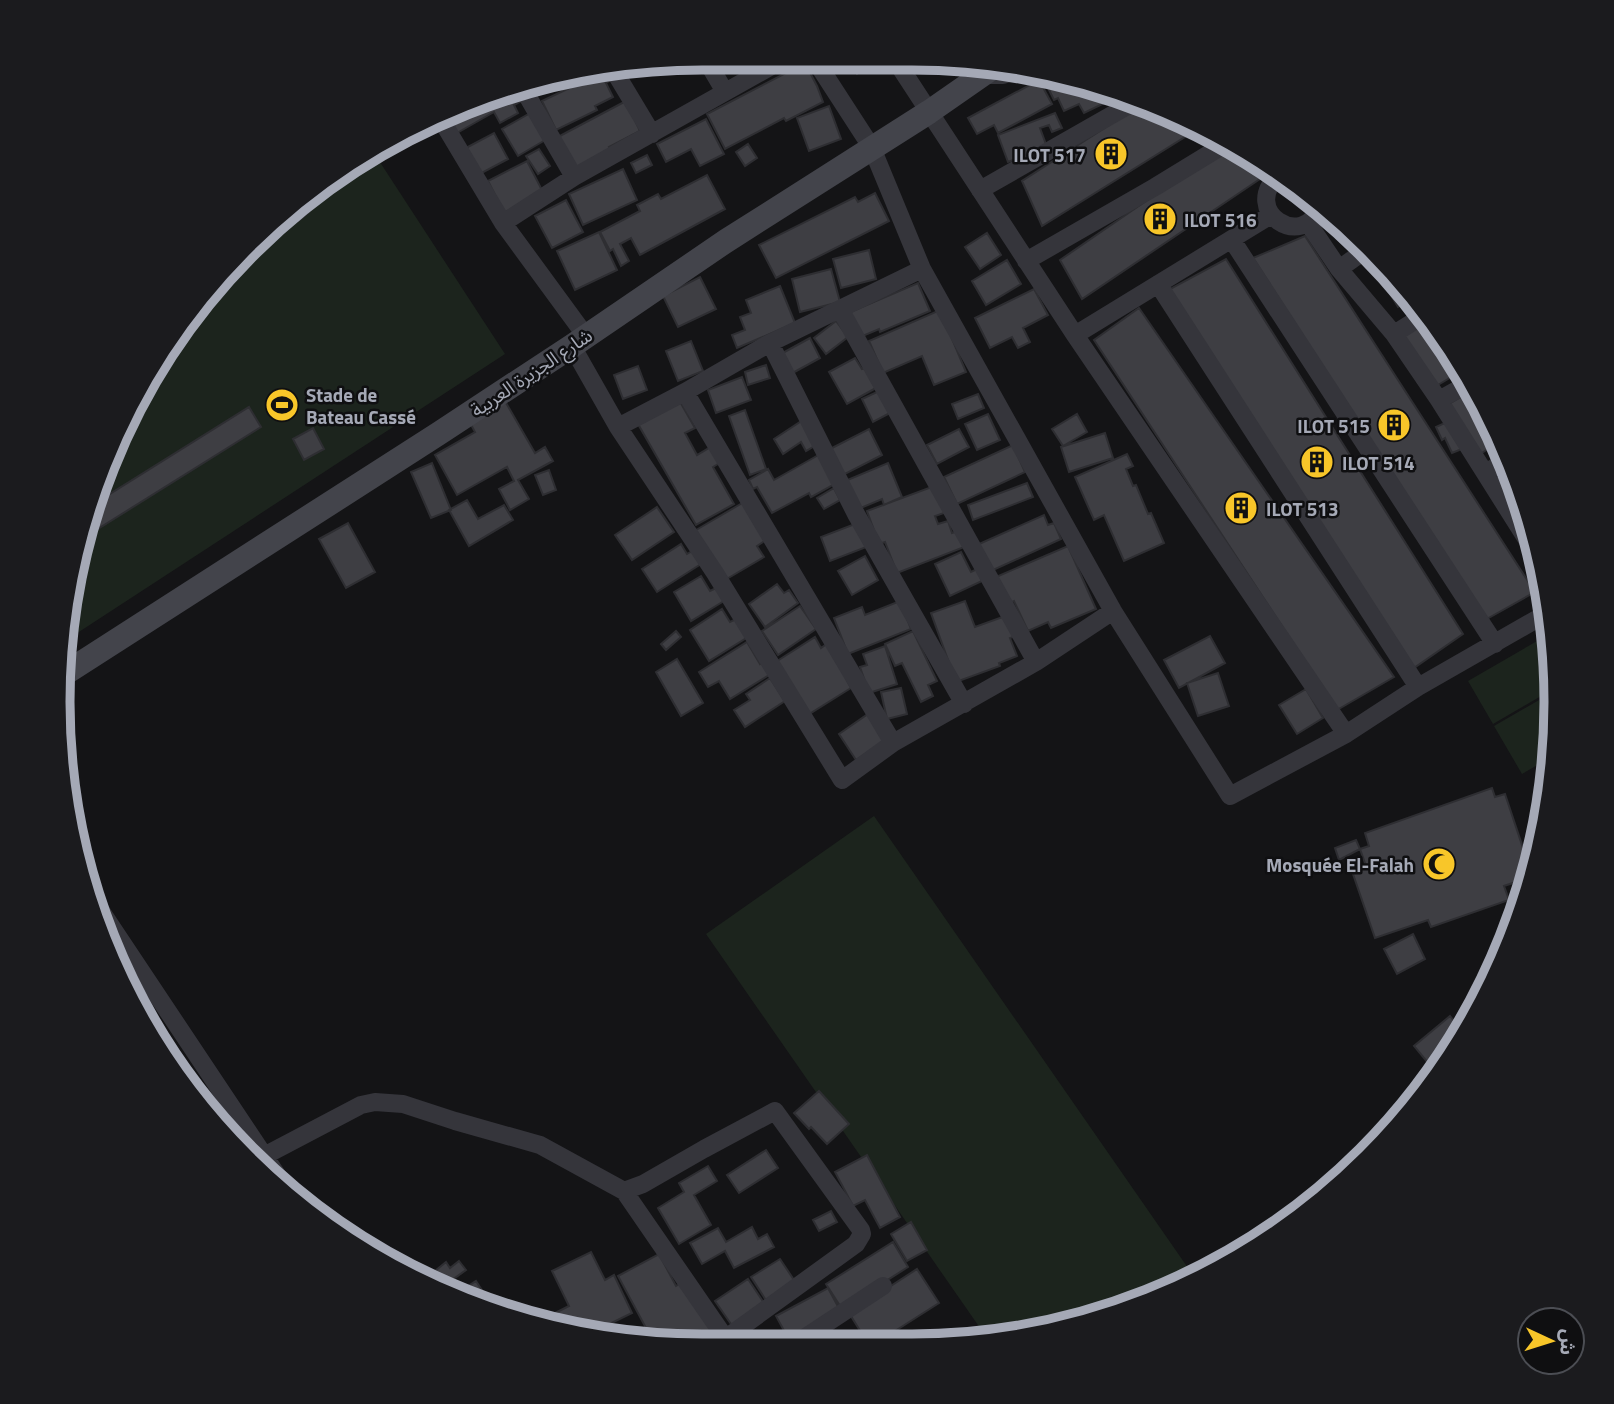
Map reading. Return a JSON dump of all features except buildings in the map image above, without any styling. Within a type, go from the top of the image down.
[{"type":"street","points":[[712,70],[725,92]]},
{"type":"street","points":[[503,223],[574,177],[764,70]]},
{"type":"street","points":[[821,70],[872,148],[922,269],[1113,611],[1230,796],[1346,734],[1418,687],[1539,618]]},
{"type":"street","points":[[902,70],[1075,335],[1346,734]]},
{"type":"street","name":"شارع الجزيرة العربية","points":[[71,670],[726,241],[929,112],[983,74]]},
{"type":"street","points":[[617,76],[652,134]]},
{"type":"street","points":[[527,95],[574,177]]},
{"type":"street","points":[[980,190],[1125,108]]},
{"type":"street","points":[[444,125],[578,340],[618,427],[715,573],[842,780],[893,743],[1036,662],[1113,611]]},
{"type":"street","points":[[1026,261],[1217,149]]},
{"type":"street","points":[[1272,183],[1266,198],[1267,207],[1277,221],[1292,227],[1308,223],[1315,216]]},
{"type":"street","points":[[1075,335],[1271,215]]},
{"type":"street","points":[[1308,223],[1339,269],[1394,334],[1517,521]]},
{"type":"street","points":[[1231,240],[1495,644]]},
{"type":"street","points":[[1339,269],[1359,255]]},
{"type":"street","points":[[618,427],[770,343],[922,269]]},
{"type":"street","points":[[1158,284],[1418,687]]},
{"type":"street","points":[[840,309],[1036,662]]},
{"type":"street","points":[[1394,334],[1415,320]]},
{"type":"street","points":[[770,343],[856,514],[964,704]]},
{"type":"street","points":[[1439,400],[1460,388]]},
{"type":"street","points":[[685,392],[893,743]]},
{"type":"street","points":[[1486,473],[1498,465]]},
{"type":"street","points":[[112,928],[267,1160]]},
{"type":"street","points":[[264,1156],[362,1105],[375,1102],[403,1104],[540,1145],[624,1191],[714,1334]]},
{"type":"street","points":[[224,1115],[232,1109]]},
{"type":"street","points":[[624,1191],[643,1184],[775,1111],[862,1234],[856,1244],[732,1334]]},
{"type":"street","points":[[810,1334],[883,1286]]},
{"type":"shaded area","name":"Stade de Bateau Cassé","points":[[378,160],[505,354],[73,636],[82,579],[104,499],[135,422],[155,386],[201,317],[255,255],[317,201],[351,177]]},
{"type":"shaded area","points":[[1541,639],[1544,694],[1493,724],[1468,681]]},
{"type":"shaded area","points":[[1544,697],[1541,763],[1522,774],[1494,726]]},
{"type":"shaded area","points":[[874,816],[1190,1270],[1154,1286],[1076,1312],[982,1330],[706,934]]},
{"type":"place","name":"ILOT 517","points":[[1111,154]]},
{"type":"place","name":"ILOT 516","points":[[1160,219]]},
{"type":"place","name":"Stade de Bateau Cassé","points":[[282,405]]},
{"type":"place","name":"ILOT 515","points":[[1394,425]]},
{"type":"place","name":"ILOT 514","points":[[1317,462]]},
{"type":"place","name":"ILOT 513","points":[[1241,508]]},
{"type":"place","name":"Mosquée El-Falah","points":[[1439,864]]}]
